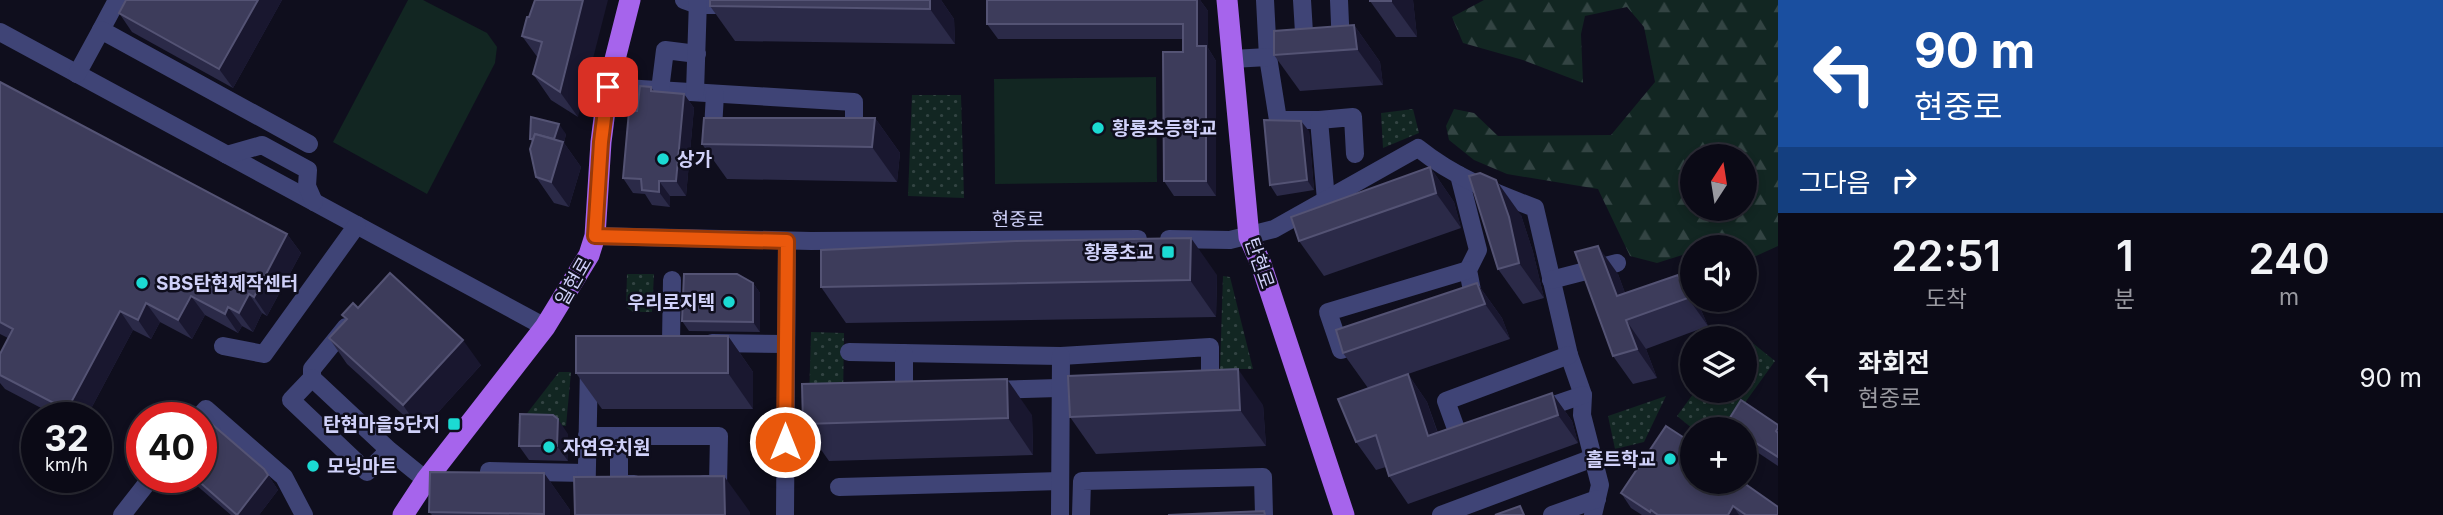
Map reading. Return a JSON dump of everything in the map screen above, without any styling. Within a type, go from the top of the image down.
[{"type":"main road","name":"일현로","points":[[403,515],[426,480],[545,327],[584,263],[595,236],[601,142],[608,87],[630,0]]},
{"type":"main road","name":"탄현로","points":[[1227,0],[1249,237],[1287,340],[1344,515]]},
{"type":"street","points":[[77,74],[117,0]]},
{"type":"street","points":[[1265,0],[1268,57],[1278,120],[1353,117],[1355,154]]},
{"type":"street","points":[[1302,0],[1305,48],[1341,47],[1339,0]]},
{"type":"street","points":[[695,92],[694,2],[749,5]]},
{"type":"street","points":[[101,30],[309,144]]},
{"type":"street","points":[[0,32],[545,327]]},
{"type":"street","points":[[660,90],[665,50],[696,54]]},
{"type":"street","points":[[1232,59],[1268,57]]},
{"type":"street","points":[[608,87],[854,102],[854,135],[829,134]]},
{"type":"street","points":[[715,94],[713,129],[739,130]]},
{"type":"street","points":[[1319,120],[1326,200]]},
{"type":"street","points":[[227,155],[262,145],[308,170],[307,186],[314,202]]},
{"type":"street","name":"현중로","points":[[595,236],[787,241],[1230,240],[1275,229],[1418,148],[1459,175]]},
{"type":"street","points":[[1447,191],[1459,175]]},
{"type":"street","points":[[1459,175],[1478,250],[1468,270],[1476,307],[1463,310]]},
{"type":"street","points":[[1459,175],[1478,186],[1535,208],[1569,355],[1583,395],[1582,415],[1600,485],[1595,507],[1552,515]]},
{"type":"street","points":[[223,346],[264,354],[357,225]]},
{"type":"street","points":[[785,515],[787,241]]},
{"type":"street","points":[[1551,280],[1616,263]]},
{"type":"street","points":[[1377,338],[1341,350],[1328,312],[1468,270]]},
{"type":"street","points":[[672,280],[678,342],[785,344]]},
{"type":"street","points":[[360,311],[312,369],[312,378],[291,400],[367,472],[388,450]]},
{"type":"street","points":[[849,352],[1061,356],[1210,347],[1210,380],[1183,381]]},
{"type":"street","points":[[586,515],[588,378],[595,350]]},
{"type":"street","points":[[904,353],[904,391],[930,390]]},
{"type":"street","points":[[1484,429],[1459,437],[1446,401],[1569,355]]},
{"type":"street","points":[[1060,515],[1061,356]]},
{"type":"street","points":[[312,378],[388,450],[426,480]]},
{"type":"street","points":[[969,390],[1059,390],[1114,386]]},
{"type":"street","points":[[1521,416],[1583,395]]},
{"type":"street","points":[[217,418],[284,477],[304,515]]},
{"type":"street","points":[[587,436],[719,436],[718,484],[681,484]]},
{"type":"street","points":[[619,436],[619,484],[656,484]]},
{"type":"street","points":[[1441,515],[1593,458]]},
{"type":"street","points":[[489,471],[586,473]]},
{"type":"street","points":[[1082,515],[1082,481],[1263,477],[1264,515]]},
{"type":"street","points":[[839,487],[1060,481]]},
{"type":"street","points":[[122,515],[139,493]]},
{"type":"green space","points":[[408,0],[423,0],[487,33],[497,47],[495,63],[427,194],[333,142]]},
{"type":"green space","points":[[1484,0],[1778,0],[1778,246],[1757,256],[1757,235],[1680,235],[1680,256],[1657,263],[1630,256],[1598,189],[1507,174],[1474,160],[1449,140],[1446,126],[1454,109],[1474,113],[1498,136],[1611,135],[1655,82],[1644,27],[1627,7],[1585,16],[1581,34],[1583,83],[1523,60],[1463,43],[1452,17]]},
{"type":"green space","points":[[1156,77],[1157,182],[995,184],[994,79]]},
{"type":"green space","points":[[912,95],[961,95],[964,198],[908,196]]},
{"type":"green space","points":[[1413,109],[1419,133],[1383,148],[1381,113]]},
{"type":"green space","points":[[627,274],[654,274],[652,312],[633,312],[626,307]]},
{"type":"green space","points":[[1223,276],[1230,277],[1253,369],[1220,369]]},
{"type":"green space","points":[[811,332],[844,333],[843,402],[809,401]]},
{"type":"green space","points":[[1757,346],[1775,361],[1757,386]]},
{"type":"green space","points":[[559,372],[571,372],[566,426],[518,425]]},
{"type":"green space","points":[[1666,396],[1644,442],[1615,449],[1608,416]]},
{"type":"green space","points":[[1686,403],[1745,403],[1735,417],[1680,418],[1677,416]]},
{"type":"building","points":[[126,0],[258,0],[219,69],[119,13]]},
{"type":"building","points":[[535,0],[583,0],[560,92],[533,74],[542,42],[522,36]]},
{"type":"building","points":[[710,0],[930,0],[930,9],[710,6]]},
{"type":"building","points":[[987,0],[1197,0],[1197,46],[1206,46],[1206,181],[1164,181],[1163,52],[1183,52],[1183,24],[987,24]]},
{"type":"building","points":[[1354,25],[1357,49],[1274,55],[1274,31]]},
{"type":"building","name":"SBS탄현제작센터","points":[[0,82],[287,234],[254,297],[249,294],[239,313],[228,307],[225,314],[191,296],[178,320],[146,303],[138,320],[120,311],[71,402],[52,402],[0,375],[0,354],[13,329],[0,322]]},
{"type":"building","name":"상가","points":[[640,86],[651,87],[651,91],[684,94],[676,181],[659,181],[659,192],[642,190],[641,179],[623,178],[629,111],[637,111]]},
{"type":"building","points":[[531,117],[559,124],[554,139],[535,134],[533,139],[530,139]]},
{"type":"building","points":[[704,118],[875,118],[872,147],[702,144]]},
{"type":"building","points":[[1264,120],[1301,121],[1307,180],[1270,185]]},
{"type":"building","points":[[535,134],[563,142],[551,182],[536,177],[530,149]]},
{"type":"building","points":[[1430,167],[1436,193],[1299,241],[1291,217]]},
{"type":"building","points":[[1480,173],[1496,180],[1509,217],[1519,263],[1498,269],[1469,176]]},
{"type":"building","points":[[1191,238],[1190,280],[821,287],[821,250],[1016,241]]},
{"type":"building","points":[[1598,246],[1617,296],[1678,275],[1680,301],[1626,320],[1637,349],[1613,356],[1575,252]]},
{"type":"building","points":[[390,273],[463,340],[403,405],[329,338],[347,319],[342,315],[353,303],[358,308]]},
{"type":"building","points":[[684,274],[737,274],[753,283],[753,322],[682,321]]},
{"type":"building","points":[[1477,283],[1485,304],[1343,353],[1336,330]]},
{"type":"building","points":[[576,336],[728,336],[728,373],[576,373]]},
{"type":"building","points":[[1238,369],[1240,410],[1070,417],[1068,376]]},
{"type":"building","points":[[1408,374],[1428,436],[1552,393],[1558,415],[1389,476],[1376,435],[1356,442],[1338,399]]},
{"type":"building","points":[[1007,379],[1008,418],[803,424],[802,384]]},
{"type":"building","points":[[1739,403],[1745,403],[1778,425],[1778,457],[1757,444],[1757,417],[1730,417]]},
{"type":"building","points":[[520,414],[553,415],[558,419],[557,446],[519,446]]},
{"type":"building","points":[[1666,426],[1680,435],[1680,494],[1757,492],[1778,507],[1778,515],[1746,515],[1733,506],[1728,515],[1658,515],[1621,493]]},
{"type":"building","points":[[217,429],[268,475],[237,515],[212,493],[217,493]]},
{"type":"building","points":[[430,472],[544,473],[544,514],[429,512]]},
{"type":"building","points":[[724,476],[725,515],[575,515],[574,477]]},
{"type":"building","points":[[1520,506],[1524,515],[1495,515]]},
{"type":"building","points":[[1264,511],[1265,515],[1168,515]]},
{"type":"place","name":"황룡초등학교","points":[[1098,128]]},
{"type":"place","name":"상가","points":[[663,159]]},
{"type":"place","name":"황룡초교","points":[[1168,252]]},
{"type":"place","name":"SBS탄현제작센터","points":[[142,283]]},
{"type":"place","name":"우리로지텍","points":[[729,302]]},
{"type":"place","name":"탄현마을5단지","points":[[454,424]]},
{"type":"place","name":"자연유치원","points":[[549,447]]},
{"type":"place","name":"홀트학교","points":[[1670,459]]},
{"type":"place","name":"모닝마트","points":[[313,466]]},
{"type":"route","points":[[608,87],[601,142],[595,236],[787,241],[785,442]]}]
